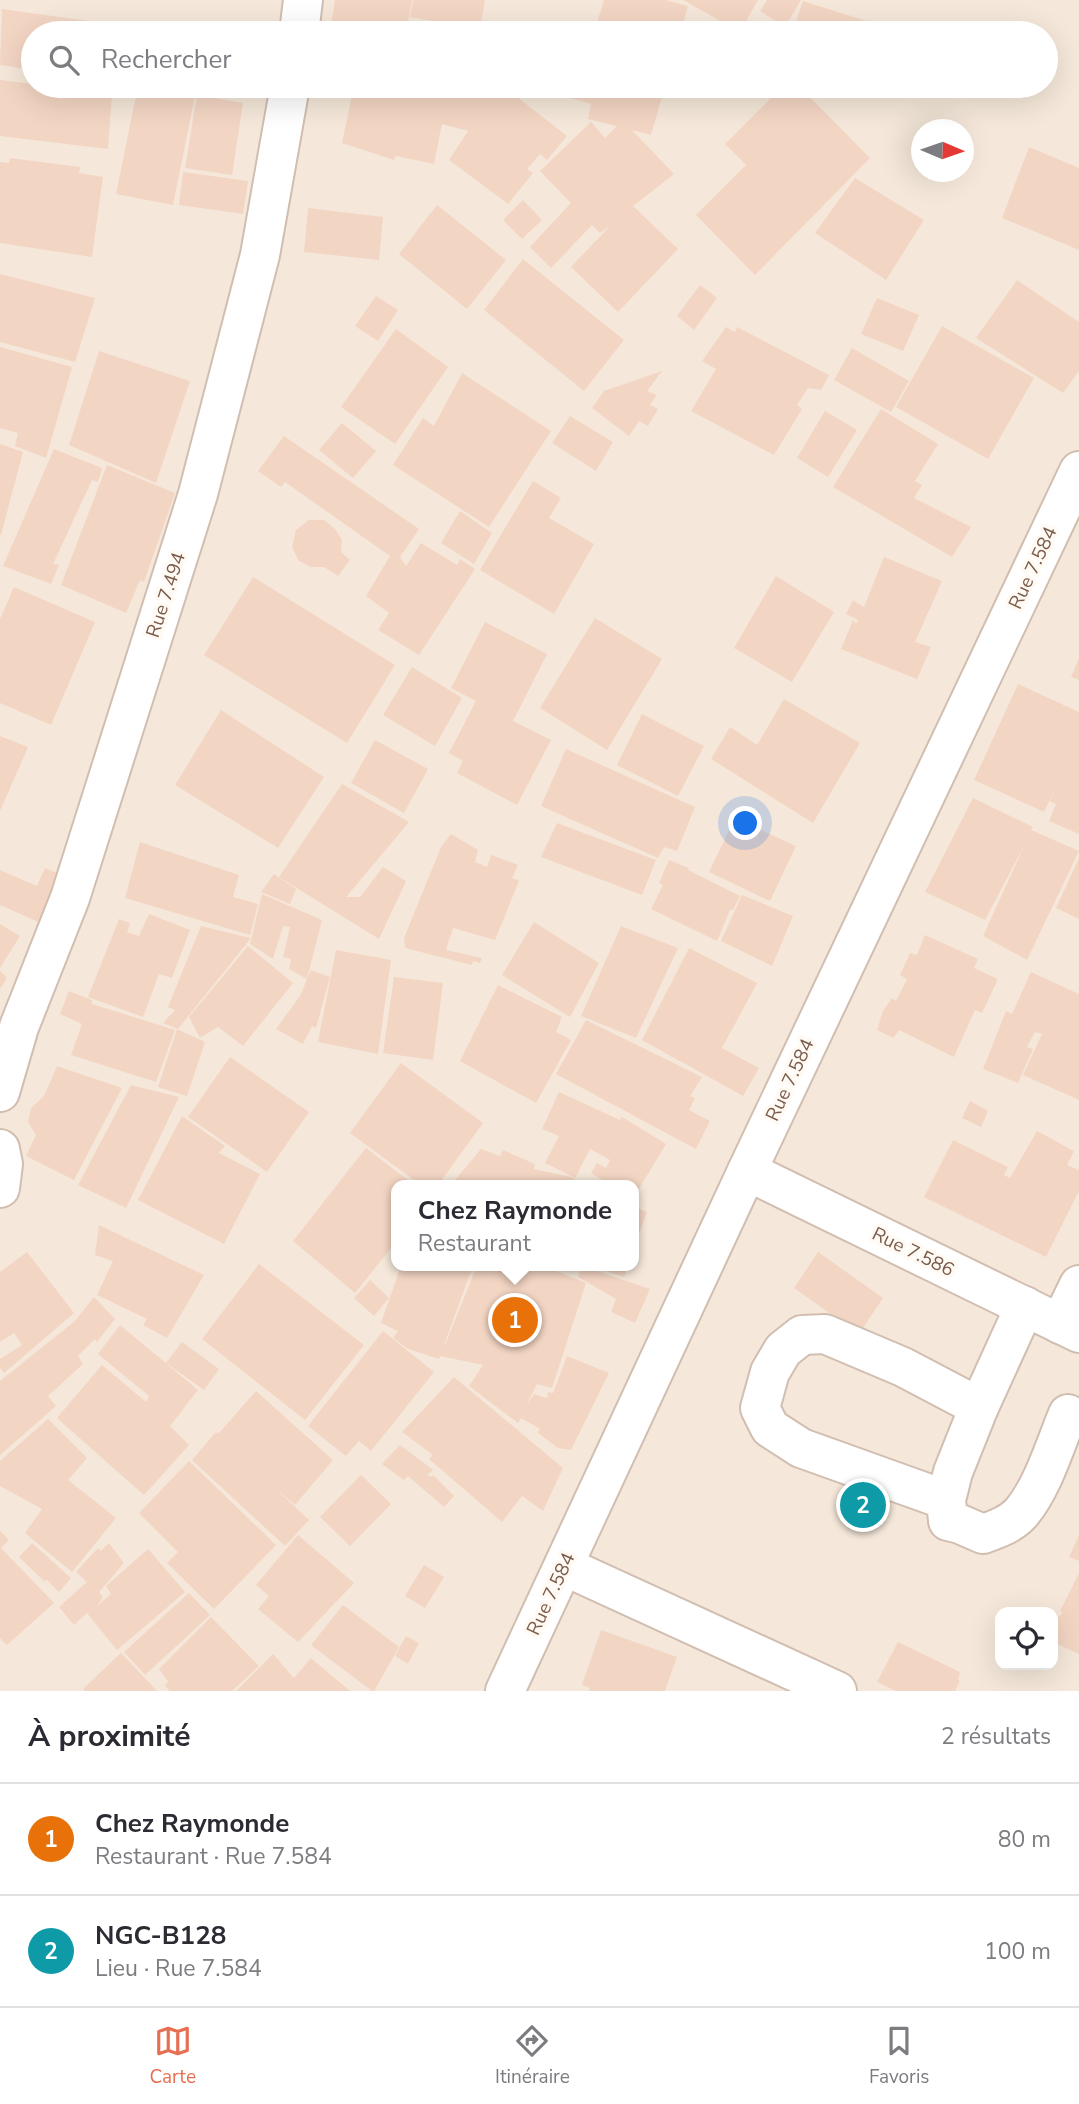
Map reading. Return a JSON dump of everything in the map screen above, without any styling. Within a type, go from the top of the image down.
[{"type":"street","points":[[300,21],[303,0]]},
{"type":"street","name":"Rue 7.494","points":[[0,1092],[19,1027],[70,898],[198,494],[260,255],[288,98]]},
{"type":"street","name":"Rue 7.584","points":[[505,1691],[747,1171],[1079,471]]},
{"type":"street","points":[[0,1149],[3,1164],[0,1188]]},
{"type":"street","name":"Rue 7.586","points":[[747,1171],[1070,1328]]},
{"type":"street","points":[[1070,1328],[1079,1284]]},
{"type":"street","points":[[1025,1306],[953,1472],[946,1500],[948,1521],[983,1534],[1003,1527],[1021,1513],[1038,1484],[1068,1414]]},
{"type":"street","points":[[946,1500],[801,1448],[770,1428],[760,1408],[770,1373],[783,1350],[802,1335],[825,1334],[903,1367],[979,1407]]},
{"type":"street","points":[[564,1566],[836,1691]]},
{"type":"shaded area","points":[[0,0],[1079,0],[1079,1691],[0,1691]]},
{"type":"building","points":[[335,0],[412,0],[408,21],[332,21]]},
{"type":"building","points":[[413,0],[485,0],[481,21],[433,21],[410,17]]},
{"type":"building","points":[[604,0],[665,0],[688,6],[684,21],[598,21]]},
{"type":"building","points":[[683,0],[758,0],[746,21],[720,21]]},
{"type":"building","points":[[767,0],[801,0],[789,21],[776,21],[760,11]]},
{"type":"building","points":[[803,1],[866,21],[796,21]]},
{"type":"building","points":[[2,9],[88,21],[21,21],[21,68],[0,65]]},
{"type":"building","points":[[0,80],[21,83],[21,98],[112,98],[108,149],[0,136]]},
{"type":"building","points":[[136,98],[195,98],[173,205],[116,194]]},
{"type":"building","points":[[197,98],[243,103],[232,175],[185,168]]},
{"type":"building","points":[[351,98],[518,98],[567,136],[547,160],[540,154],[527,169],[533,173],[508,204],[449,160],[468,131],[442,124],[434,164],[396,156],[394,160],[342,143]]},
{"type":"building","points":[[571,98],[662,98],[651,135],[632,130],[674,174],[633,206],[678,249],[618,312],[571,267],[610,226],[600,233],[592,225],[551,268],[530,247],[571,203],[540,171],[591,122],[605,138],[617,126],[588,119],[591,104]]},
{"type":"building","points":[[771,98],[811,98],[870,158],[755,275],[696,215],[746,165],[725,144]]},
{"type":"building","points":[[1029,147],[1079,168],[1079,250],[1002,218]]},
{"type":"building","points":[[10,158],[80,167],[79,173],[103,177],[92,257],[0,243],[0,162],[9,163]]},
{"type":"building","points":[[183,172],[248,181],[243,214],[179,205]]},
{"type":"building","points":[[855,178],[924,220],[886,280],[815,233]]},
{"type":"building","points":[[523,200],[542,220],[522,239],[503,220]]},
{"type":"building","points":[[437,205],[506,260],[467,309],[399,254]]},
{"type":"building","points":[[308,208],[383,217],[379,260],[304,252]]},
{"type":"building","points":[[523,259],[624,340],[584,391],[484,310]]},
{"type":"building","points":[[0,274],[95,298],[75,362],[0,342]]},
{"type":"building","points":[[1017,280],[1079,322],[1079,371],[1063,393],[976,338]]},
{"type":"building","points":[[700,285],[717,298],[694,330],[677,316]]},
{"type":"building","points":[[376,296],[398,310],[378,341],[355,326]]},
{"type":"building","points":[[877,298],[919,315],[903,351],[861,334]]},
{"type":"building","points":[[942,326],[1034,378],[988,459],[896,407]]},
{"type":"building","points":[[726,327],[735,332],[737,327],[829,375],[821,390],[808,388],[797,405],[802,409],[774,455],[691,411],[716,369],[702,361]]},
{"type":"building","points":[[396,329],[448,367],[395,444],[341,407]]},
{"type":"building","points":[[0,347],[72,367],[46,458],[15,446],[18,433],[0,428]]},
{"type":"building","points":[[852,348],[909,381],[891,412],[834,380]]},
{"type":"building","points":[[99,351],[190,381],[156,483],[69,445]]},
{"type":"building","points":[[662,371],[647,391],[657,395],[650,405],[658,409],[648,426],[639,421],[629,436],[592,408],[604,391]]},
{"type":"building","points":[[462,373],[551,431],[489,527],[393,465],[423,418],[434,426]]},
{"type":"building","points":[[881,409],[938,444],[915,481],[922,485],[914,498],[971,527],[952,557],[833,487]]},
{"type":"building","points":[[825,411],[857,430],[828,477],[797,458]]},
{"type":"building","points":[[570,416],[613,442],[596,471],[552,443]]},
{"type":"building","points":[[342,423],[376,451],[353,478],[319,450]]},
{"type":"building","points":[[284,436],[419,529],[400,557],[406,566],[421,543],[457,565],[460,559],[475,569],[419,655],[378,630],[389,613],[366,596],[390,556],[285,482],[281,487],[258,471]]},
{"type":"building","points":[[0,444],[23,452],[1,535],[0,535]]},
{"type":"building","points":[[54,449],[102,468],[98,482],[92,480],[53,564],[59,565],[51,584],[3,566]]},
{"type":"building","points":[[107,465],[175,493],[144,582],[140,580],[126,613],[61,585]]},
{"type":"building","points":[[533,481],[561,498],[549,518],[594,544],[554,614],[480,570]]},
{"type":"building","points":[[460,511],[492,533],[474,564],[441,543]]},
{"type":"building","points":[[309,520],[324,520],[335,529],[342,540],[341,552],[350,560],[338,576],[324,567],[311,567],[299,561],[292,547],[296,530]]},
{"type":"building","points":[[884,557],[942,581],[915,642],[931,647],[917,679],[841,649],[853,620],[856,624],[858,620],[846,614],[853,600],[864,607]]},
{"type":"building","points":[[776,576],[834,612],[792,682],[734,648]]},
{"type":"building","points":[[253,577],[395,665],[347,743],[204,655]]},
{"type":"building","points":[[14,587],[95,622],[51,725],[0,703],[0,619]]},
{"type":"building","points":[[595,618],[662,659],[607,750],[540,708]]},
{"type":"building","points":[[485,622],[547,654],[513,721],[551,740],[517,805],[457,773],[463,761],[449,753],[476,701],[451,688]]},
{"type":"building","points":[[1079,658],[1079,680],[1071,677]]},
{"type":"building","points":[[412,667],[462,698],[435,746],[383,715]]},
{"type":"building","points":[[1018,684],[1079,712],[1079,834],[1049,821],[1056,804],[1050,801],[1054,791],[1044,812],[974,780]]},
{"type":"building","points":[[784,699],[860,743],[813,823],[711,759],[730,727],[757,745]]},
{"type":"building","points":[[221,710],[324,777],[278,848],[175,785]]},
{"type":"building","points":[[642,714],[704,746],[678,796],[617,765]]},
{"type":"building","points":[[0,736],[28,747],[0,811]]},
{"type":"building","points":[[375,740],[428,769],[404,813],[351,783]]},
{"type":"building","points":[[566,749],[695,807],[677,851],[664,847],[658,858],[541,806]]},
{"type":"building","points":[[342,784],[409,822],[346,897],[360,897],[383,867],[406,881],[379,939],[279,877]]},
{"type":"building","points":[[973,798],[1033,827],[1031,830],[1079,851],[1027,960],[983,936],[1025,844],[985,920],[925,892]]},
{"type":"building","points":[[735,818],[796,846],[770,901],[709,872]]},
{"type":"building","points":[[557,823],[656,860],[642,895],[541,857]]},
{"type":"building","points":[[451,834],[478,850],[475,862],[487,867],[491,855],[518,865],[512,878],[519,881],[495,940],[453,928],[446,950],[482,958],[480,963],[473,961],[472,965],[405,948],[404,938],[441,847]]},
{"type":"building","points":[[140,842],[239,875],[233,897],[258,904],[250,935],[125,898]]},
{"type":"building","points":[[1079,858],[1079,919],[1056,908]]},
{"type":"building","points":[[669,860],[740,896],[733,910],[730,910],[717,941],[651,909],[663,885],[659,883]]},
{"type":"building","points":[[45,868],[64,876],[45,925],[0,905],[0,870],[37,886]]},
{"type":"building","points":[[274,874],[296,889],[290,904],[261,892]]},
{"type":"building","points":[[262,894],[322,920],[307,979],[289,969],[291,959],[283,957],[290,927],[283,926],[273,959],[250,944]]},
{"type":"building","points":[[742,895],[793,916],[772,966],[721,941]]},
{"type":"building","points":[[149,914],[190,930],[172,978],[159,974],[143,1017],[88,997],[119,919],[130,923],[127,932],[139,936]]},
{"type":"building","points":[[534,922],[599,963],[570,1017],[502,975]]},
{"type":"building","points":[[0,924],[20,936],[0,968]]},
{"type":"building","points":[[201,926],[251,938],[178,1029],[163,1023],[175,1010],[168,1007]]},
{"type":"building","points":[[621,926],[678,948],[636,1038],[581,1016]]},
{"type":"building","points":[[925,935],[978,959],[974,968],[998,979],[982,1013],[975,1010],[954,1057],[899,1030],[893,1038],[877,1030],[883,1011],[892,998],[896,1001],[907,979],[900,975],[910,953],[917,955]]},
{"type":"building","points":[[248,946],[293,983],[243,1046],[218,1027],[200,1038],[189,1017]]},
{"type":"building","points":[[689,948],[757,983],[722,1048],[759,1068],[743,1096],[642,1040]]},
{"type":"building","points":[[336,950],[391,960],[378,1054],[318,1042]]},
{"type":"building","points":[[311,970],[330,977],[316,1028],[312,1026],[303,1044],[276,1029],[300,996]]},
{"type":"building","points":[[0,971],[7,978],[0,989]]},
{"type":"building","points":[[1031,972],[1079,994],[1079,1100],[1023,1075],[1042,1034],[1035,1032],[1027,1047],[1033,1049],[1018,1083],[983,1069],[1006,1011],[1012,1014]]},
{"type":"building","points":[[394,977],[443,983],[433,1060],[383,1053]]},
{"type":"building","points":[[498,985],[562,1017],[556,1032],[571,1040],[536,1103],[460,1061]]},
{"type":"building","points":[[69,991],[92,1000],[92,1004],[175,1030],[156,1082],[71,1055],[82,1024],[60,1014]]},
{"type":"building","points":[[586,1020],[702,1077],[690,1096],[695,1098],[689,1110],[710,1121],[696,1149],[556,1074]]},
{"type":"building","points":[[177,1029],[205,1042],[187,1096],[158,1087]]},
{"type":"building","points":[[230,1057],[309,1112],[267,1172],[188,1117]]},
{"type":"building","points":[[401,1063],[483,1123],[442,1180],[414,1180],[350,1133]]},
{"type":"building","points":[[57,1066],[122,1088],[74,1180],[26,1156],[36,1135],[28,1122],[31,1108],[44,1096]]},
{"type":"building","points":[[131,1085],[179,1097],[126,1208],[78,1185]]},
{"type":"building","points":[[559,1092],[620,1120],[622,1117],[666,1144],[639,1189],[639,1180],[602,1180],[591,1173],[597,1163],[606,1168],[610,1160],[590,1149],[575,1178],[545,1163],[559,1136],[542,1129]]},
{"type":"building","points":[[970,1101],[988,1111],[981,1127],[962,1118]]},
{"type":"building","points":[[182,1116],[225,1146],[219,1153],[260,1174],[224,1244],[138,1200]]},
{"type":"building","points":[[1037,1131],[1074,1151],[1067,1165],[1079,1170],[1079,1191],[1046,1257],[924,1197],[953,1140],[1008,1167],[1004,1175],[1010,1178]]},
{"type":"building","points":[[366,1148],[408,1180],[391,1180],[391,1248],[355,1293],[293,1241]]},
{"type":"building","points":[[481,1149],[500,1156],[503,1150],[535,1164],[534,1169],[576,1180],[455,1180]]},
{"type":"building","points":[[639,1209],[647,1212],[639,1234]]},
{"type":"building","points":[[99,1225],[204,1275],[167,1338],[143,1325],[147,1319],[97,1295],[113,1261],[95,1255]]},
{"type":"building","points":[[27,1252],[74,1313],[4,1373],[0,1368],[0,1359],[22,1345],[14,1333],[0,1342],[0,1272]]},
{"type":"building","points":[[818,1252],[883,1298],[859,1334],[794,1288]]},
{"type":"building","points":[[259,1264],[364,1345],[305,1420],[202,1339]]},
{"type":"building","points":[[399,1271],[471,1271],[445,1345],[475,1271],[556,1271],[586,1283],[552,1388],[537,1384],[526,1406],[534,1394],[547,1398],[548,1392],[553,1393],[567,1356],[609,1373],[571,1450],[558,1448],[538,1433],[540,1429],[521,1418],[518,1423],[469,1386],[483,1365],[440,1356],[439,1359],[408,1349],[393,1338],[398,1331],[381,1323]]},
{"type":"building","points":[[580,1271],[597,1271],[650,1289],[635,1323],[611,1312],[616,1299],[578,1277]]},
{"type":"building","points":[[606,1271],[626,1271],[624,1277]]},
{"type":"building","points":[[370,1280],[389,1298],[374,1316],[354,1298]]},
{"type":"building","points":[[94,1297],[115,1319],[97,1342],[95,1339],[78,1356],[83,1364],[48,1396],[56,1406],[0,1455],[0,1381],[75,1321]]},
{"type":"building","points":[[120,1325],[198,1390],[170,1426],[189,1445],[144,1495],[57,1418],[102,1365],[146,1402],[149,1396],[98,1354]]},
{"type":"building","points":[[383,1331],[434,1372],[371,1451],[359,1441],[346,1456],[308,1426]]},
{"type":"building","points":[[182,1342],[219,1369],[204,1390],[166,1363]]},
{"type":"building","points":[[454,1377],[563,1468],[543,1511],[522,1496],[502,1522],[429,1459],[433,1455],[402,1432]]},
{"type":"building","points":[[256,1391],[333,1460],[295,1505],[274,1487],[309,1520],[285,1546],[192,1460]]},
{"type":"building","points":[[48,1419],[87,1458],[68,1480],[116,1518],[72,1572],[25,1533],[42,1509],[0,1486],[0,1461]]},
{"type":"building","points":[[400,1445],[433,1470],[427,1475],[433,1475],[454,1496],[444,1507],[408,1476],[404,1480],[382,1464]]},
{"type":"building","points":[[189,1461],[276,1545],[214,1609],[167,1563],[178,1552],[139,1513]]},
{"type":"building","points":[[361,1475],[391,1504],[350,1546],[320,1517]]},
{"type":"building","points":[[0,1531],[9,1540],[1,1548],[54,1603],[7,1645],[0,1638]]},
{"type":"building","points":[[298,1535],[354,1583],[298,1642],[258,1609],[269,1596],[256,1585]]},
{"type":"building","points":[[1079,1535],[1079,1561],[1069,1557]]},
{"type":"building","points":[[32,1543],[71,1578],[59,1592],[19,1557]]},
{"type":"building","points":[[109,1543],[124,1563],[99,1592],[103,1597],[97,1606],[111,1594],[106,1586],[148,1549],[185,1592],[117,1650],[87,1613],[74,1625],[59,1607],[87,1582],[76,1572],[98,1548],[101,1551]]},
{"type":"building","points":[[424,1565],[444,1577],[425,1608],[405,1596]]},
{"type":"building","points":[[1079,1573],[1079,1654],[1058,1644],[1058,1617],[1063,1613],[1060,1611]]},
{"type":"building","points":[[189,1593],[210,1615],[145,1675],[124,1652]]},
{"type":"building","points":[[343,1605],[399,1647],[374,1691],[311,1645]]},
{"type":"building","points":[[211,1617],[259,1666],[232,1691],[170,1691],[165,1686],[168,1681],[159,1669]]},
{"type":"building","points":[[601,1630],[677,1657],[665,1691],[589,1691],[590,1688],[582,1685]]},
{"type":"building","points":[[406,1636],[419,1643],[408,1664],[395,1656]]},
{"type":"building","points":[[898,1642],[960,1672],[960,1681],[955,1691],[896,1691],[877,1682]]},
{"type":"building","points":[[121,1653],[157,1691],[83,1689]]},
{"type":"building","points":[[273,1654],[294,1678],[311,1658],[350,1691],[236,1691]]},
{"type":"place","name":"Chez Raymonde","points":[[515,1320]]},
{"type":"place","name":"NGC-B128","points":[[863,1505]]}]
